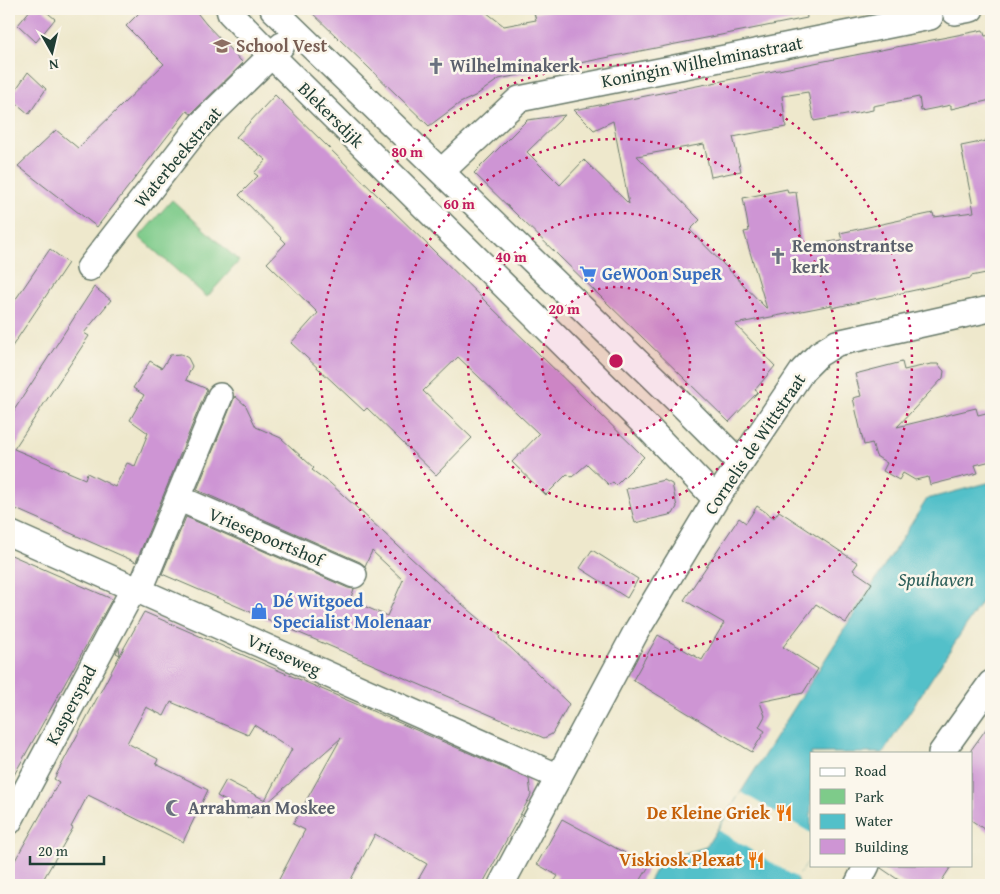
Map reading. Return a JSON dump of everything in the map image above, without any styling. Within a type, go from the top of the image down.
[{"type":"street","name":"Blekersdijk","points":[[229,9],[230,13],[271,55],[650,430],[716,499]]},
{"type":"street","name":"Blekersdijk","points":[[273,9],[442,171],[740,463]]},
{"type":"street","name":"Koningin Wilhelminastraat","points":[[442,171],[519,99],[929,13]]},
{"type":"street","name":"Waterbeekstraat","points":[[89,268],[201,124],[296,30]]},
{"type":"street","name":"Cornelis de Wittstraat","points":[[501,885],[637,630],[716,499],[803,370],[819,354],[837,343],[984,310]]},
{"type":"street","points":[[137,589],[178,498],[220,396]]},
{"type":"street","points":[[650,430],[678,401]]},
{"type":"street","name":"Vriesepoortshof","points":[[178,498],[354,575]]},
{"type":"street","name":"Vrieseweg","points":[[9,533],[559,777]]},
{"type":"street","name":"Kasperspad","points":[[9,822],[137,589]]},
{"type":"street","points":[[942,752],[991,683]]},
{"type":"green space","points":[[172,200],[239,261],[207,297],[139,237]]},
{"type":"water","name":"Spuihaven","points":[[991,482],[991,556],[987,565],[991,587],[884,752],[810,752],[810,858],[797,877],[799,885],[647,885],[660,861],[706,847],[927,499]]},
{"type":"pier","points":[[741,792],[810,832],[810,858],[797,878],[718,830]]},
{"type":"building","points":[[31,9],[43,9],[55,19],[36,42],[18,25]]},
{"type":"building","points":[[143,9],[194,9],[243,63],[191,114],[187,111],[97,227],[18,166],[56,130],[78,148],[164,64],[126,26]]},
{"type":"building","points":[[308,9],[482,9],[504,26],[536,20],[534,13],[559,9],[806,9],[807,18],[499,79],[475,96],[460,103],[429,126]]},
{"type":"building","points":[[983,30],[985,36],[991,35],[991,100],[951,109],[951,105],[921,111],[919,97],[873,106],[873,110],[814,121],[808,92],[782,96],[786,127],[733,137],[741,171],[711,177],[704,144],[637,156],[700,220],[690,230],[767,309],[744,232],[749,231],[743,198],[787,189],[788,193],[796,192],[803,246],[842,240],[840,233],[933,213],[934,217],[974,212],[961,146],[991,140],[991,272],[832,308],[832,305],[735,324],[775,366],[755,390],[758,392],[729,422],[474,173],[527,120],[565,115],[527,152],[560,185],[584,160],[629,204],[613,121],[594,130],[574,110]]},
{"type":"building","points":[[28,72],[46,89],[29,114],[10,98]]},
{"type":"building","points":[[275,95],[644,457],[616,485],[613,482],[609,485],[587,464],[572,477],[567,474],[546,495],[512,462],[539,434],[458,357],[423,391],[472,438],[436,475],[367,408],[364,411],[291,343],[318,313],[267,263],[286,243],[239,195],[258,176],[254,173],[266,160],[236,137]]},
{"type":"building","points":[[50,249],[68,263],[9,351],[9,309]]},
{"type":"building","points":[[94,287],[111,300],[84,333],[89,336],[14,449],[85,479],[87,473],[115,487],[127,463],[135,466],[148,433],[130,420],[144,395],[133,388],[150,361],[162,368],[170,355],[181,354],[188,358],[192,366],[186,380],[207,389],[136,562],[9,506],[9,418]]},
{"type":"building","points":[[902,362],[904,370],[938,364],[944,371],[943,378],[897,427],[976,408],[978,415],[986,413],[991,434],[991,461],[975,465],[978,473],[930,485],[928,477],[915,480],[903,473],[899,480],[883,471],[887,463],[876,456],[872,443],[864,445],[853,398],[861,396],[855,374]]},
{"type":"building","points":[[235,396],[246,406],[256,427],[281,438],[314,468],[312,470],[330,483],[450,594],[500,636],[499,638],[569,704],[552,734],[544,738],[162,574],[186,517],[354,589],[350,600],[387,616],[403,580],[372,551],[365,566],[360,562],[197,490]]},
{"type":"building","points":[[664,480],[672,484],[677,507],[673,514],[635,523],[626,489]]},
{"type":"building","points":[[757,506],[774,518],[779,511],[858,563],[853,570],[872,583],[846,623],[816,604],[783,647],[818,669],[803,693],[760,702],[765,716],[759,727],[765,731],[752,752],[633,680],[658,635],[702,660],[724,623],[684,600],[739,518],[746,523]]},
{"type":"building","points":[[592,550],[638,579],[627,598],[580,568]]},
{"type":"building","points":[[9,554],[112,599],[9,784]]},
{"type":"building","points":[[144,612],[529,779],[531,795],[482,885],[415,885],[427,864],[375,834],[348,885],[276,885],[305,830],[293,824],[341,738],[249,819],[240,809],[217,796],[226,780],[265,800],[292,749],[254,725],[248,735],[171,702],[164,716],[146,707],[127,743],[158,759],[156,764],[208,790],[183,842],[88,795],[71,827],[73,828],[40,885],[9,885],[9,871],[59,782],[54,779]]},
{"type":"building","points":[[991,722],[991,834],[972,821],[971,750]]},
{"type":"building","points":[[562,819],[649,866],[638,885],[552,885],[558,876],[537,864]]},
{"type":"building","points":[[881,866],[951,866],[939,885],[906,885],[881,868]]},
{"type":"place","name":"School Vest","points":[[222,46]]},
{"type":"place","name":"Wilhelminakerk","points":[[436,66]]},
{"type":"place","name":"Remonstrantse kerk","points":[[778,256]]},
{"type":"place","name":"GeWOon SupeR","points":[[588,274]]},
{"type":"place","name":"Dé Witgoed Specialist Molenaar","points":[[259,611]]},
{"type":"place","name":"Arrahman Moskee","points":[[174,808]]},
{"type":"place","name":"De Kleine Griek","points":[[784,813]]},
{"type":"place","name":"Viskiosk Plexat","points":[[756,860]]}]
